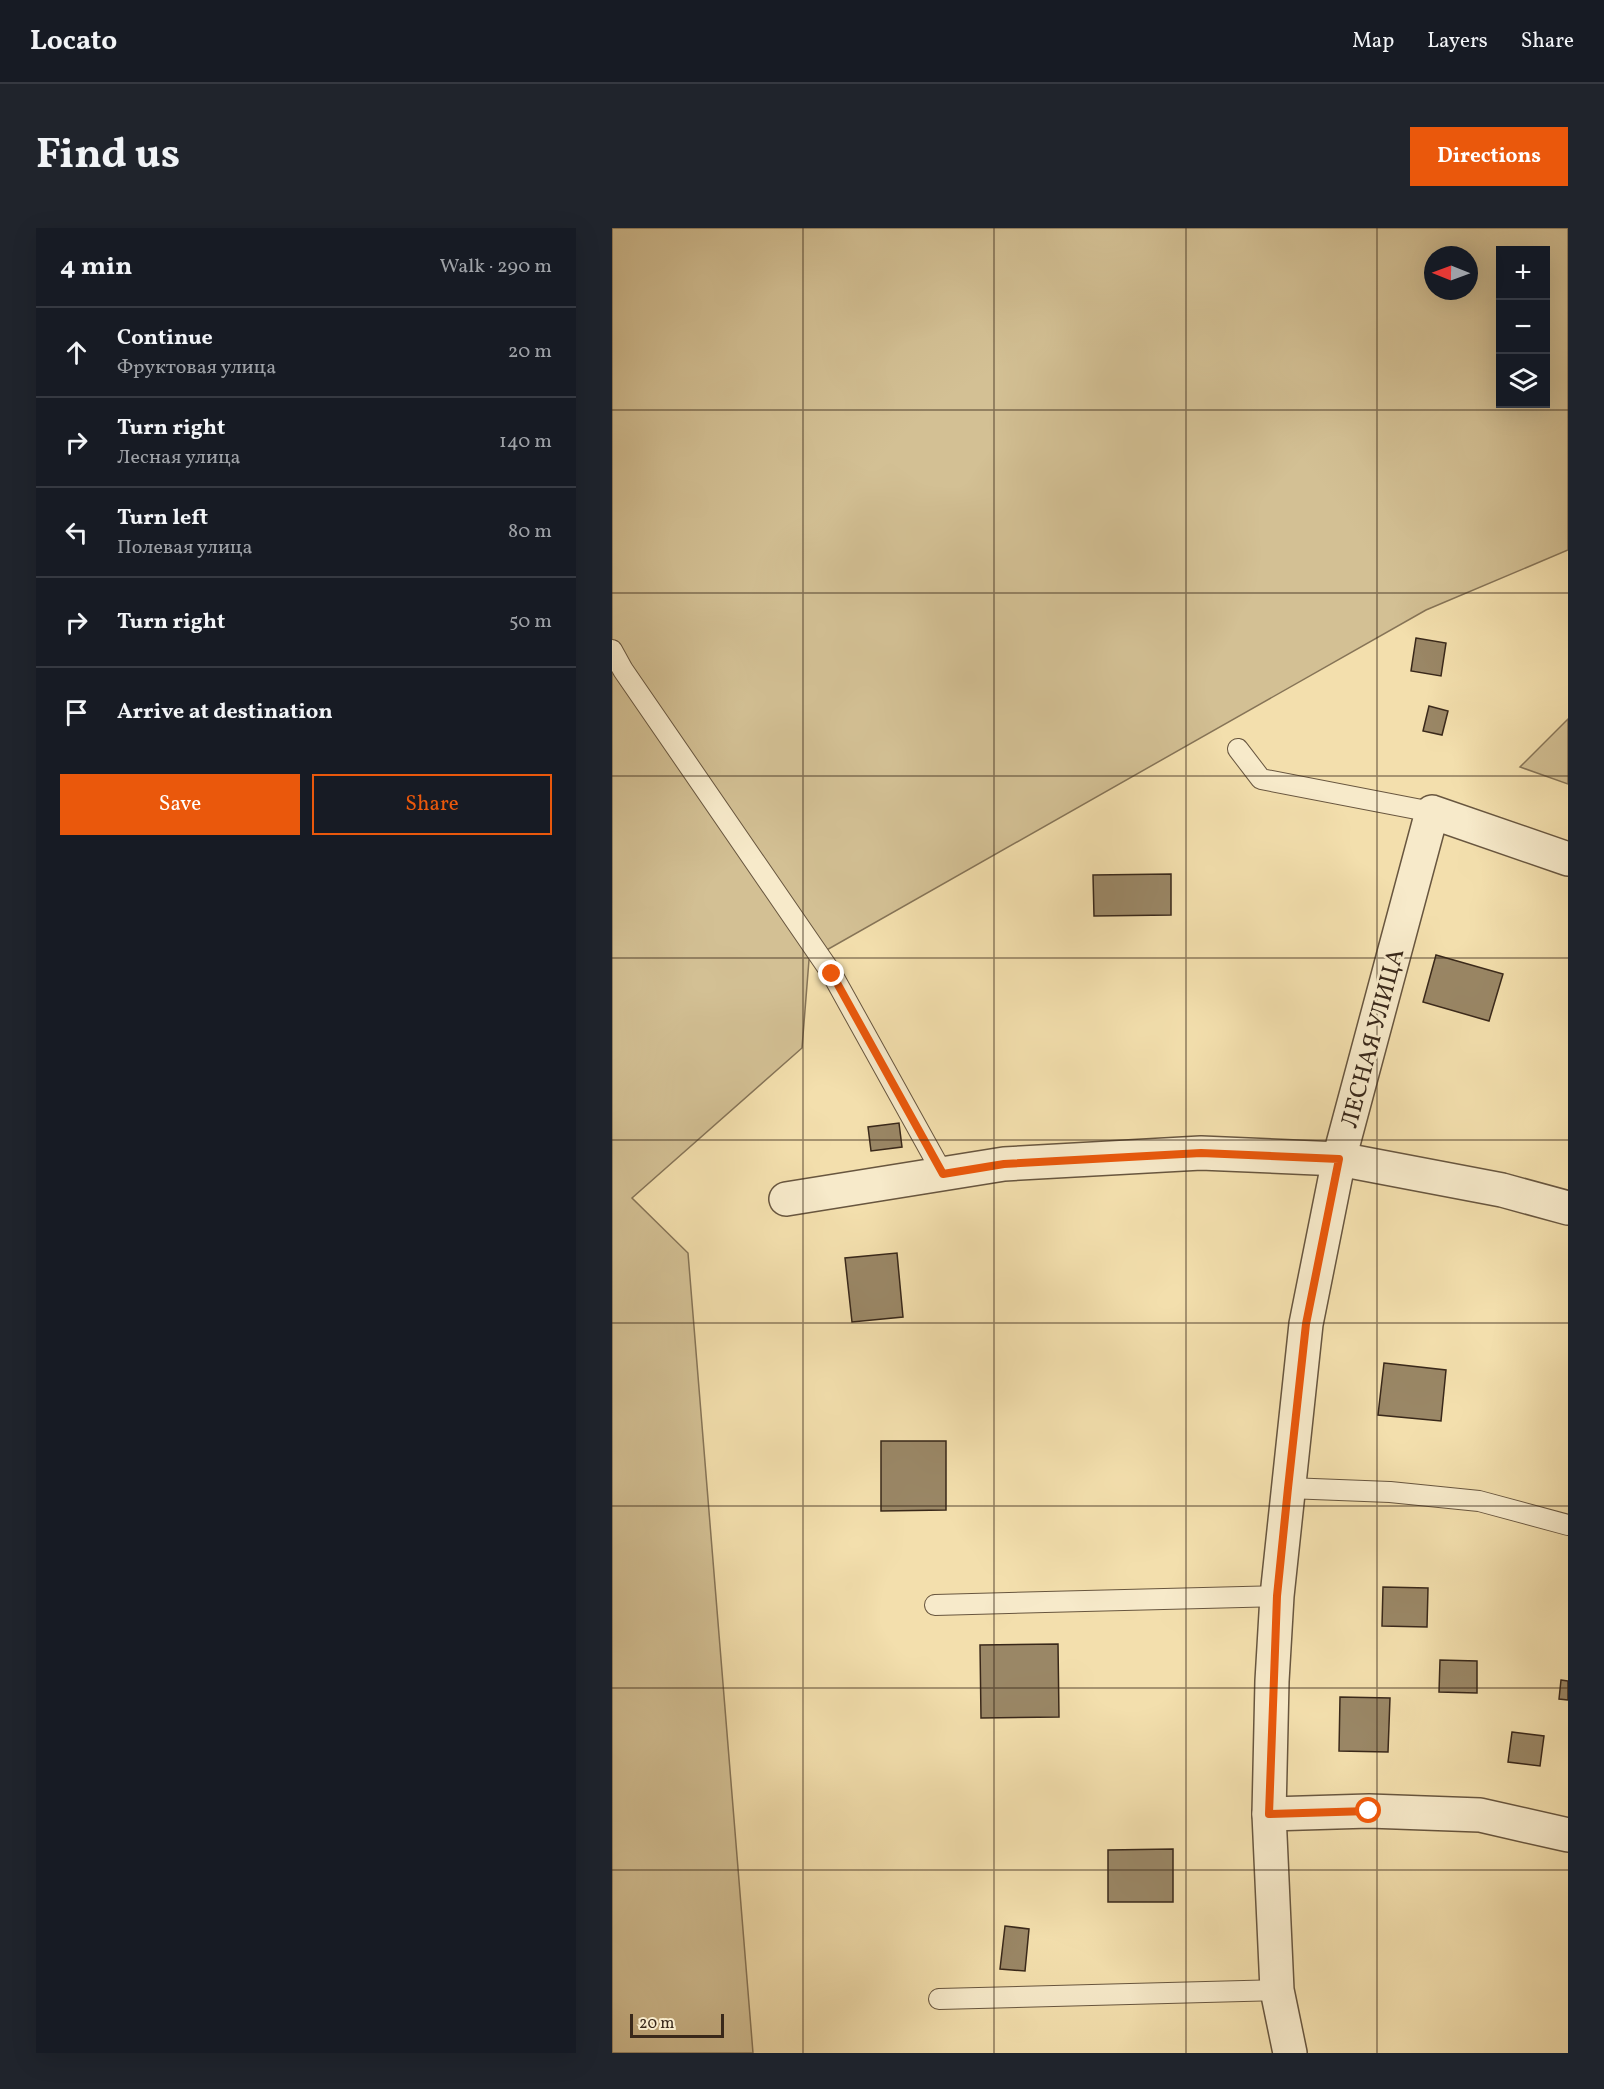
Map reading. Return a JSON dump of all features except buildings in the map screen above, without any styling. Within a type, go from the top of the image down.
[{"type":"street","points":[[1432,812],[1568,859]]},
{"type":"street","name":"ЛЕСНАЯ УЛИЦА","points":[[1290,2053],[1277,1990],[1269,1814],[1277,1596],[1306,1324],[1339,1159],[1432,812]]},
{"type":"street","points":[[786,1199],[1004,1164],[1201,1153],[1339,1159],[1502,1191],[1568,1208]]},
{"type":"street","points":[[1269,1814],[1369,1811],[1480,1815],[1568,1835]]},
{"type":"lane","points":[[612,650],[623,670],[832,974],[943,1174]]},
{"type":"lane","points":[[1238,749],[1260,779],[1432,812]]},
{"type":"lane","points":[[1288,1488],[1390,1492],[1479,1501],[1568,1525]]},
{"type":"lane","points":[[935,1605],[1277,1596]]},
{"type":"lane","points":[[939,1999],[1277,1990]]},
{"type":"shaded area","points":[[612,228],[1568,228],[1568,550],[1426,610],[809,960],[802,1048],[632,1198],[688,1253],[753,2053],[612,2053]]},
{"type":"shaded area","points":[[1568,719],[1568,784],[1520,767]]},
{"type":"route","points":[[832,974],[943,1174],[1004,1164],[1201,1153],[1339,1159],[1306,1324],[1288,1488],[1277,1596],[1272,1681],[1269,1814],[1369,1811]]}]
